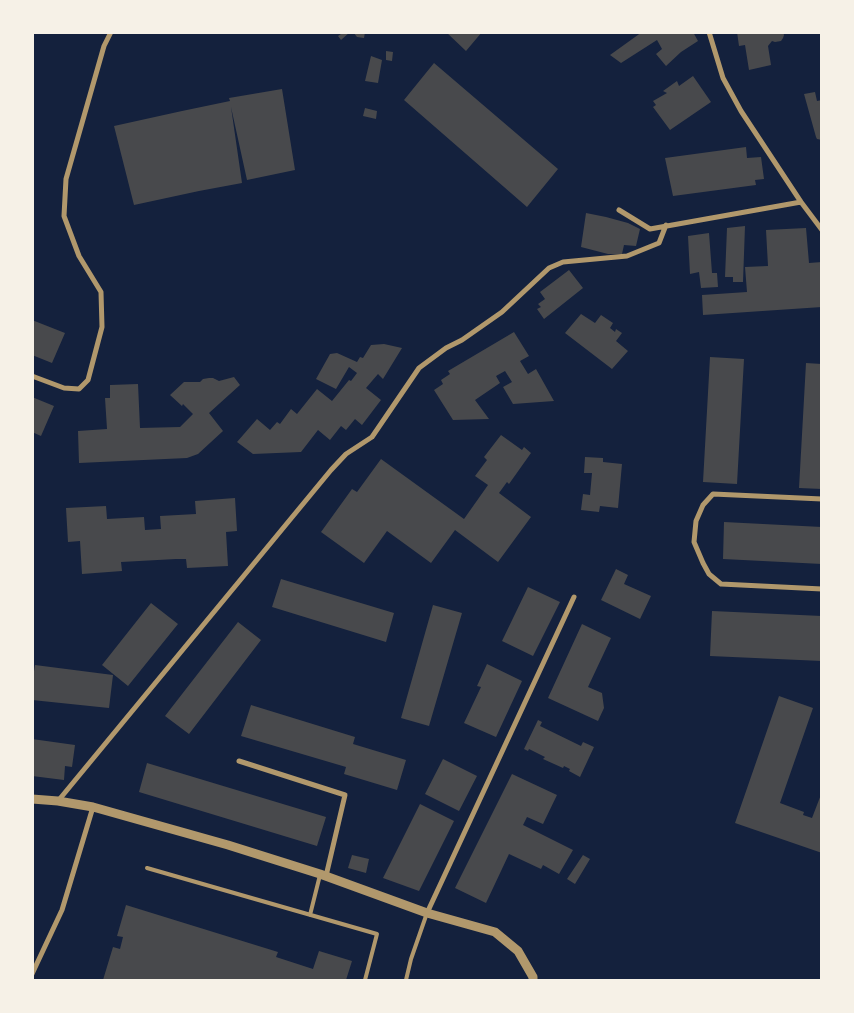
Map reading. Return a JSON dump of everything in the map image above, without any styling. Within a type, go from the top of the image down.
[{"type":"street","points":[[32,376],[64,388],[79,389],[88,380],[102,327],[101,292],[79,256],[64,216],[66,179],[104,46],[111,32]]},
{"type":"street","points":[[709,32],[723,78],[736,103],[800,202],[822,230]]},
{"type":"street","points":[[619,210],[650,229],[800,202]]},
{"type":"street","points":[[58,801],[331,470],[346,454],[372,437],[419,368],[502,312],[549,268],[563,262],[627,256],[659,243],[666,225]]},
{"type":"street","points":[[822,499],[713,494],[703,505],[696,521],[694,542],[709,574],[721,584],[822,589]]},
{"type":"street","points":[[427,913],[574,597]]},
{"type":"street","points":[[239,761],[344,795],[323,875]]},
{"type":"street","points":[[32,798],[93,808],[228,845],[323,875],[427,913],[495,932],[518,951],[533,980]]},
{"type":"street","points":[[32,974],[62,910],[93,808]]},
{"type":"lane","points":[[147,868],[377,934],[366,980]]},
{"type":"lane","points":[[310,915],[323,875]]},
{"type":"lane","points":[[406,980],[411,959],[427,913]]},
{"type":"building","points":[[339,32],[350,32],[341,40],[338,36],[341,34]]},
{"type":"building","points":[[353,32],[365,32],[364,38],[357,37]]},
{"type":"building","points":[[446,32],[482,32],[466,51]]},
{"type":"building","points":[[642,32],[693,32],[698,41],[681,52],[666,66],[656,54],[662,49],[657,40],[621,63],[610,55]]},
{"type":"building","points":[[737,32],[783,32],[784,35],[781,41],[772,41],[768,46],[771,65],[749,70],[745,45],[739,46]]},
{"type":"building","points":[[386,51],[393,52],[392,61],[386,60]]},
{"type":"building","points":[[371,56],[382,60],[378,83],[365,81]]},
{"type":"building","points":[[434,63],[558,169],[527,207],[404,100]]},
{"type":"building","points":[[693,76],[711,102],[670,130],[653,107],[656,105],[653,101],[667,93],[663,91],[677,81],[679,86]]},
{"type":"building","points":[[282,89],[295,170],[247,180],[231,107],[242,183],[134,205],[114,126],[230,101],[229,98]]},
{"type":"building","points":[[815,92],[817,101],[822,100],[822,140],[816,137],[804,94]]},
{"type":"building","points":[[365,108],[377,111],[376,119],[363,116]]},
{"type":"building","points":[[746,147],[747,158],[761,157],[764,179],[755,180],[756,185],[673,196],[665,158]]},
{"type":"building","points":[[586,213],[628,223],[640,229],[636,246],[624,245],[622,254],[608,254],[581,247]]},
{"type":"building","points":[[745,226],[743,282],[733,282],[733,277],[725,277],[727,228]]},
{"type":"building","points":[[806,228],[809,263],[822,262],[822,307],[703,315],[702,295],[747,292],[745,267],[768,266],[766,230]]},
{"type":"building","points":[[709,233],[712,273],[717,273],[718,287],[701,288],[699,272],[690,274],[688,236]]},
{"type":"building","points":[[569,270],[583,288],[544,319],[537,309],[541,307],[538,304],[545,299],[540,292]]},
{"type":"building","points":[[581,314],[595,323],[601,315],[613,323],[610,328],[615,332],[616,329],[622,333],[616,341],[628,351],[612,369],[565,333]]},
{"type":"building","points":[[32,320],[65,333],[52,363],[32,355]]},
{"type":"building","points":[[514,332],[529,356],[520,361],[528,374],[536,369],[554,401],[513,404],[503,387],[512,382],[505,371],[496,376],[500,383],[475,400],[489,419],[453,420],[434,390],[443,384],[441,380],[450,374],[448,371]]},
{"type":"building","points":[[384,344],[402,348],[383,379],[378,374],[366,388],[381,400],[362,425],[355,419],[346,430],[341,426],[330,440],[318,430],[301,452],[253,454],[237,442],[257,419],[270,430],[277,422],[280,424],[291,409],[297,414],[317,389],[332,401],[357,373],[349,367],[336,389],[316,379],[330,354],[337,353],[357,362],[360,357],[363,358],[371,345]]},
{"type":"building","points":[[710,357],[744,359],[737,484],[703,482]]},
{"type":"building","points":[[806,363],[822,364],[822,489],[799,488]]},
{"type":"building","points":[[234,377],[240,385],[209,413],[223,431],[198,454],[187,458],[79,463],[78,431],[107,429],[105,398],[110,398],[110,385],[138,384],[140,428],[180,427],[193,414],[170,395],[184,382],[200,382],[203,379],[209,378],[219,381]]},
{"type":"building","points":[[32,397],[54,406],[41,436],[32,432]]},
{"type":"building","points":[[501,435],[522,450],[524,447],[531,453],[509,484],[507,482],[499,493],[531,517],[498,562],[455,530],[431,563],[387,531],[364,563],[321,532],[352,489],[357,492],[381,459],[464,519],[488,485],[475,476],[487,460],[484,457]]},
{"type":"building","points":[[585,457],[603,458],[603,462],[622,464],[618,508],[600,506],[599,512],[581,510],[583,494],[590,495],[592,473],[584,473]]},
{"type":"building","points":[[235,498],[237,531],[226,532],[228,566],[187,568],[186,559],[121,562],[122,571],[82,574],[80,541],[68,542],[66,508],[106,506],[107,519],[144,517],[145,530],[161,529],[160,516],[196,514],[195,501]]},
{"type":"building","points":[[724,522],[822,527],[822,564],[723,559]]},
{"type":"building","points":[[616,569],[628,575],[624,584],[651,596],[640,619],[601,600]]},
{"type":"building","points":[[281,579],[394,613],[386,642],[272,607]]},
{"type":"building","points":[[528,587],[560,602],[533,656],[502,641]]},
{"type":"building","points":[[151,603],[178,624],[128,686],[102,665]]},
{"type":"building","points":[[433,605],[462,613],[429,726],[401,718]]},
{"type":"building","points":[[712,611],[822,616],[822,661],[710,656]]},
{"type":"building","points":[[238,622],[261,640],[189,734],[165,716]]},
{"type":"building","points":[[582,624],[611,638],[588,687],[602,693],[604,708],[598,721],[548,698]]},
{"type":"building","points":[[487,664],[522,681],[496,737],[464,723],[481,687],[477,686]]},
{"type":"building","points":[[35,665],[113,675],[109,708],[32,700]]},
{"type":"building","points":[[779,696],[813,708],[780,803],[804,812],[803,815],[812,818],[822,792],[822,853],[735,823]]},
{"type":"building","points":[[251,705],[355,737],[353,744],[406,760],[397,790],[344,774],[346,767],[241,736]]},
{"type":"building","points":[[538,720],[542,722],[540,726],[581,746],[583,742],[594,747],[580,777],[564,766],[563,768],[543,759],[545,757],[529,749],[528,751],[524,749]]},
{"type":"building","points":[[32,739],[75,745],[72,767],[65,766],[64,780],[32,776]]},
{"type":"building","points":[[443,759],[477,776],[459,811],[425,794]]},
{"type":"building","points":[[147,763],[326,817],[317,846],[139,792]]},
{"type":"building","points":[[512,774],[557,795],[543,824],[527,817],[523,825],[573,850],[559,874],[543,865],[541,869],[509,854],[486,903],[455,888]]},
{"type":"building","points":[[420,804],[454,821],[419,891],[383,878]]},
{"type":"building","points":[[352,855],[369,859],[366,873],[348,868]]},
{"type":"building","points":[[583,855],[590,859],[575,884],[567,879]]},
{"type":"building","points":[[126,905],[278,952],[276,957],[313,969],[319,951],[352,961],[346,980],[103,980],[113,947],[120,949],[123,937],[117,936]]}]
